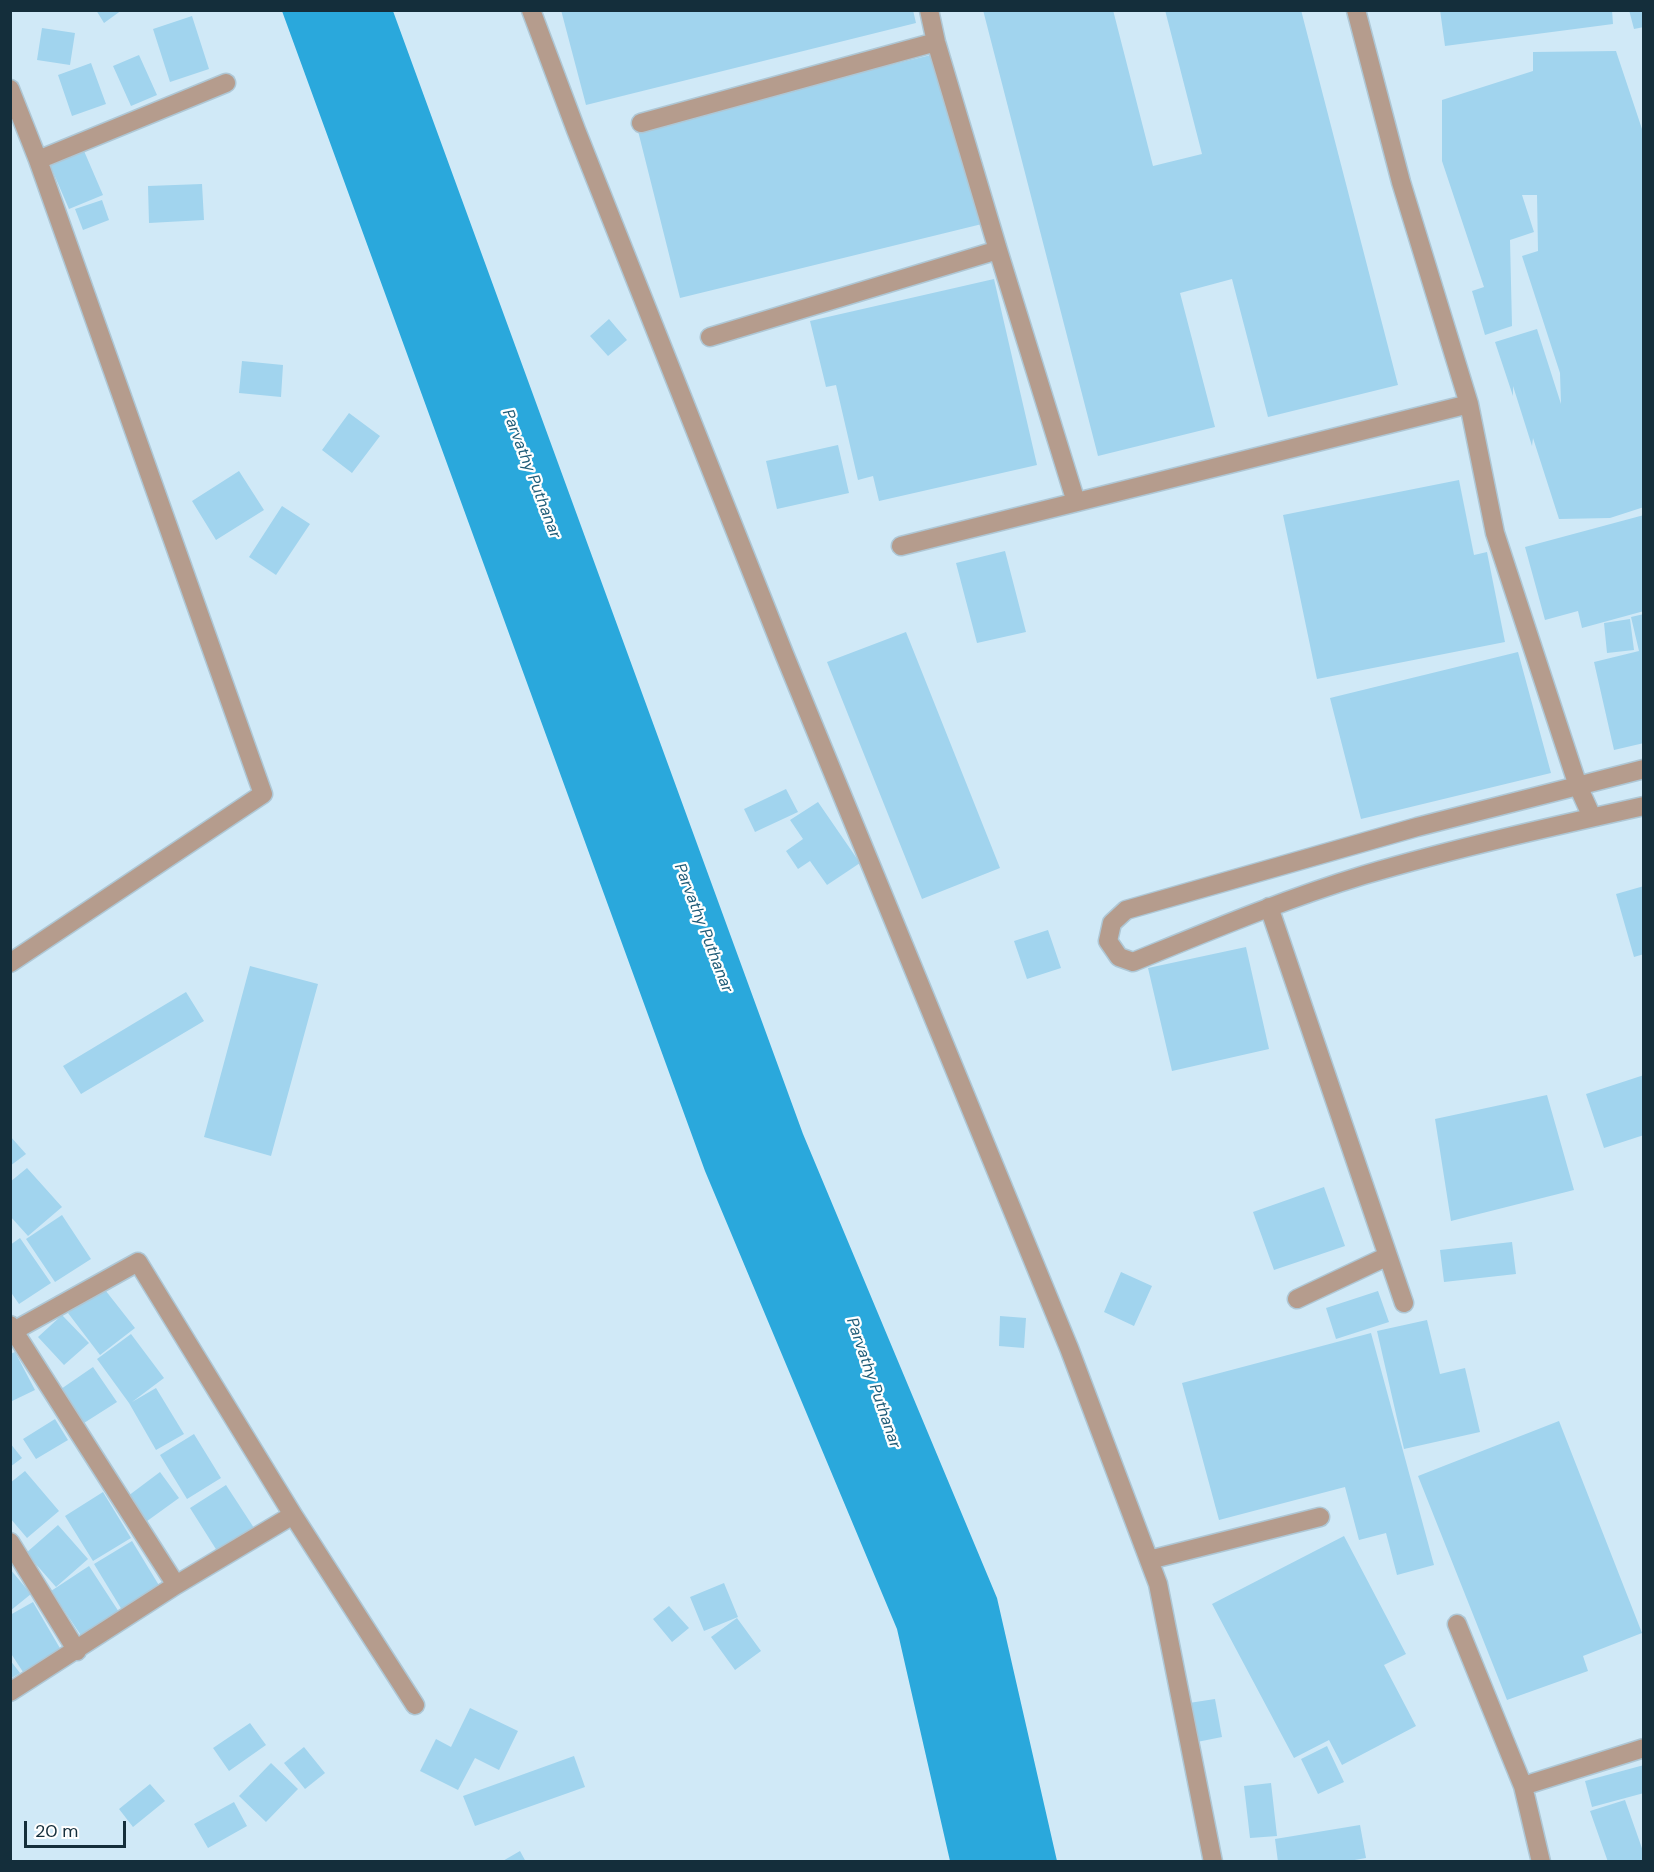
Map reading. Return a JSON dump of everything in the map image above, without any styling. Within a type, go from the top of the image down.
[{"type":"street","points":[[531,10],[576,130],[781,645],[1069,1348],[1158,1584],[1214,1862]]},
{"type":"street","points":[[929,10],[936,42],[998,250],[1076,502]]},
{"type":"street","points":[[1356,10],[1401,182],[1469,404],[1495,533],[1578,786],[1592,818]]},
{"type":"street","points":[[641,123],[936,42]]},
{"type":"street","points":[[38,160],[226,83]]},
{"type":"street","points":[[10,89],[38,160],[263,794],[10,963]]},
{"type":"street","points":[[710,337],[998,250]]},
{"type":"street","points":[[901,546],[1469,404]]},
{"type":"street","points":[[1644,769],[1417,827],[1126,910],[1112,923],[1108,941],[1119,957],[1133,962],[1269,907],[1364,875],[1543,828],[1644,806]]},
{"type":"street","points":[[1269,907],[1404,1303]]},
{"type":"street","points":[[1297,1299],[1388,1257]]},
{"type":"street","points":[[176,1585],[12,1330],[138,1262],[293,1515],[415,1705]]},
{"type":"street","points":[[10,1692],[77,1651],[176,1585],[293,1515]]},
{"type":"street","points":[[1149,1560],[1320,1517]]},
{"type":"street","points":[[10,1542],[77,1651]]},
{"type":"street","points":[[1457,1624],[1523,1786],[1541,1862]]},
{"type":"street","points":[[1523,1786],[1644,1748]]},
{"type":"water","name":"Parvathy Puthanar","points":[[282,11],[393,11],[803,1134],[997,1598],[1057,1861],[950,1861],[897,1629],[705,1171]]},
{"type":"building","points":[[96,10],[122,10],[104,23]]},
{"type":"building","points":[[561,10],[913,10],[916,23],[586,105]]},
{"type":"building","points":[[983,10],[1113,10],[1153,166],[1202,154],[1165,10],[1301,10],[1398,385],[1268,417],[1232,279],[1180,293],[1215,427],[1098,456]]},
{"type":"building","points":[[1440,10],[1612,10],[1613,24],[1445,46]]},
{"type":"building","points":[[1629,10],[1644,10],[1644,27],[1634,29]]},
{"type":"building","points":[[192,16],[209,69],[170,82],[153,29]]},
{"type":"building","points":[[42,28],[75,33],[70,65],[37,60]]},
{"type":"building","points":[[1616,51],[1644,135],[1644,507],[1610,518],[1559,519],[1533,438],[1532,446],[1513,386],[1513,396],[1495,342],[1537,329],[1561,404],[1560,373],[1522,256],[1538,251],[1537,195],[1522,195],[1534,232],[1510,240],[1512,326],[1485,335],[1472,291],[1484,287],[1442,161],[1442,100],[1533,71],[1533,52]]},
{"type":"building","points":[[939,53],[982,224],[680,298],[637,127]]},
{"type":"building","points":[[139,55],[157,95],[131,106],[113,66]]},
{"type":"building","points":[[91,63],[106,104],[72,116],[58,75]]},
{"type":"building","points":[[81,144],[103,195],[69,209],[47,158]]},
{"type":"building","points":[[202,184],[204,220],[149,223],[148,186]]},
{"type":"building","points":[[102,200],[109,220],[83,230],[75,209]]},
{"type":"building","points":[[994,279],[1037,465],[879,501],[873,476],[858,480],[836,385],[826,387],[810,321]]},
{"type":"building","points":[[609,319],[627,340],[608,356],[590,336]]},
{"type":"building","points":[[242,361],[283,365],[281,397],[239,393]]},
{"type":"building","points":[[349,413],[380,436],[352,473],[322,450]]},
{"type":"building","points":[[838,445],[849,493],[777,509],[766,461]]},
{"type":"building","points":[[239,471],[264,510],[216,540],[192,501]]},
{"type":"building","points":[[1459,480],[1474,555],[1487,552],[1505,642],[1317,679],[1283,515]]},
{"type":"building","points":[[282,506],[310,524],[276,575],[249,557]]},
{"type":"building","points":[[1644,515],[1644,611],[1582,628],[1578,611],[1545,620],[1525,547]]},
{"type":"building","points":[[1005,551],[1026,632],[977,643],[956,563]]},
{"type":"building","points":[[1644,614],[1644,743],[1614,750],[1594,662],[1639,651],[1631,617]]},
{"type":"building","points":[[1630,619],[1634,650],[1607,653],[1604,623]]},
{"type":"building","points":[[906,632],[1000,868],[922,899],[827,662]]},
{"type":"building","points":[[1518,652],[1551,773],[1361,819],[1330,698]]},
{"type":"building","points":[[786,789],[798,812],[755,832],[744,809]]},
{"type":"building","points":[[818,802],[860,863],[827,885],[810,861],[798,869],[786,851],[803,839],[790,820]]},
{"type":"building","points":[[1644,886],[1644,954],[1634,957],[1616,894]]},
{"type":"building","points":[[1048,930],[1061,968],[1027,979],[1014,941]]},
{"type":"building","points":[[1246,947],[1269,1049],[1172,1071],[1148,968]]},
{"type":"building","points":[[250,966],[318,984],[271,1156],[204,1137]]},
{"type":"building","points":[[186,992],[204,1021],[81,1094],[63,1066]]},
{"type":"building","points":[[1644,1075],[1644,1135],[1604,1148],[1586,1094]]},
{"type":"building","points":[[1547,1095],[1574,1190],[1451,1221],[1435,1119]]},
{"type":"building","points":[[10,1136],[26,1154],[10,1166]]},
{"type":"building","points":[[27,1168],[62,1207],[28,1236],[10,1216],[10,1182]]},
{"type":"building","points":[[1324,1187],[1345,1246],[1274,1270],[1253,1212]]},
{"type":"building","points":[[62,1215],[91,1259],[55,1282],[26,1239]]},
{"type":"building","points":[[20,1238],[51,1283],[19,1304],[10,1291],[10,1245]]},
{"type":"building","points":[[1512,1242],[1516,1274],[1444,1282],[1440,1250]]},
{"type":"building","points":[[1121,1272],[1152,1286],[1134,1326],[1104,1312]]},
{"type":"building","points":[[102,1286],[135,1328],[100,1355],[68,1313]]},
{"type":"building","points":[[1378,1291],[1389,1322],[1336,1339],[1326,1308]]},
{"type":"building","points":[[62,1315],[89,1343],[64,1365],[38,1337]]},
{"type":"building","points":[[1000,1316],[1026,1318],[1024,1348],[999,1346]]},
{"type":"building","points":[[1427,1320],[1440,1374],[1465,1368],[1480,1432],[1404,1449],[1377,1331]]},
{"type":"building","points":[[1371,1333],[1434,1565],[1397,1575],[1386,1533],[1359,1540],[1345,1487],[1219,1520],[1182,1383]]},
{"type":"building","points":[[131,1334],[164,1378],[132,1402],[156,1388],[184,1434],[156,1450],[129,1403],[97,1359]]},
{"type":"building","points":[[15,1352],[35,1390],[10,1402],[10,1354]]},
{"type":"building","points":[[93,1367],[117,1402],[84,1423],[61,1389]]},
{"type":"building","points":[[55,1419],[68,1440],[36,1459],[23,1439]]},
{"type":"building","points":[[1559,1421],[1642,1633],[1583,1656],[1588,1671],[1507,1700],[1418,1476]]},
{"type":"building","points":[[194,1434],[221,1478],[187,1499],[160,1455]]},
{"type":"building","points":[[10,1443],[22,1458],[10,1467]]},
{"type":"building","points":[[25,1471],[59,1511],[27,1538],[10,1518],[10,1483]]},
{"type":"building","points":[[160,1472],[179,1498],[143,1524],[124,1499]]},
{"type":"building","points":[[226,1485],[256,1531],[219,1554],[190,1508]]},
{"type":"building","points":[[103,1492],[131,1538],[93,1561],[65,1516]]},
{"type":"building","points":[[58,1525],[88,1559],[56,1587],[26,1553]]},
{"type":"building","points":[[1344,1536],[1406,1654],[1384,1665],[1416,1726],[1342,1765],[1329,1740],[1294,1758],[1212,1604]]},
{"type":"building","points":[[132,1541],[160,1587],[122,1610],[94,1564]]},
{"type":"building","points":[[89,1566],[119,1612],[82,1637],[51,1591]]},
{"type":"building","points":[[10,1569],[31,1594],[10,1611]]},
{"type":"building","points":[[724,1583],[738,1617],[704,1631],[690,1597]]},
{"type":"building","points":[[33,1602],[61,1650],[23,1672],[10,1652],[10,1615]]},
{"type":"building","points":[[669,1606],[689,1628],[672,1642],[653,1619]]},
{"type":"building","points":[[737,1618],[761,1651],[735,1670],[711,1637]]},
{"type":"building","points":[[10,1660],[20,1673],[10,1679]]},
{"type":"building","points":[[1215,1699],[1222,1737],[1197,1742],[1189,1703]]},
{"type":"building","points":[[470,1708],[518,1731],[499,1770],[475,1758],[458,1790],[420,1771],[436,1739],[451,1747]]},
{"type":"building","points":[[250,1723],[266,1745],[229,1771],[213,1748]]},
{"type":"building","points":[[1327,1746],[1344,1782],[1318,1794],[1301,1759]]},
{"type":"building","points":[[304,1747],[325,1773],[305,1789],[284,1763]]},
{"type":"building","points":[[574,1756],[585,1787],[475,1826],[463,1796]]},
{"type":"building","points":[[271,1763],[298,1789],[266,1822],[239,1796]]},
{"type":"building","points":[[1644,1765],[1644,1793],[1592,1807],[1585,1781]]},
{"type":"building","points":[[1271,1783],[1277,1836],[1250,1838],[1244,1786]]},
{"type":"building","points":[[150,1784],[165,1801],[133,1827],[119,1809]]},
{"type":"building","points":[[1625,1800],[1644,1854],[1644,1862],[1608,1862],[1590,1811]]},
{"type":"building","points":[[234,1802],[247,1826],[208,1848],[194,1824]]},
{"type":"building","points":[[1360,1825],[1366,1858],[1343,1862],[1278,1862],[1275,1839]]},
{"type":"building","points":[[520,1851],[526,1862],[501,1862]]}]
